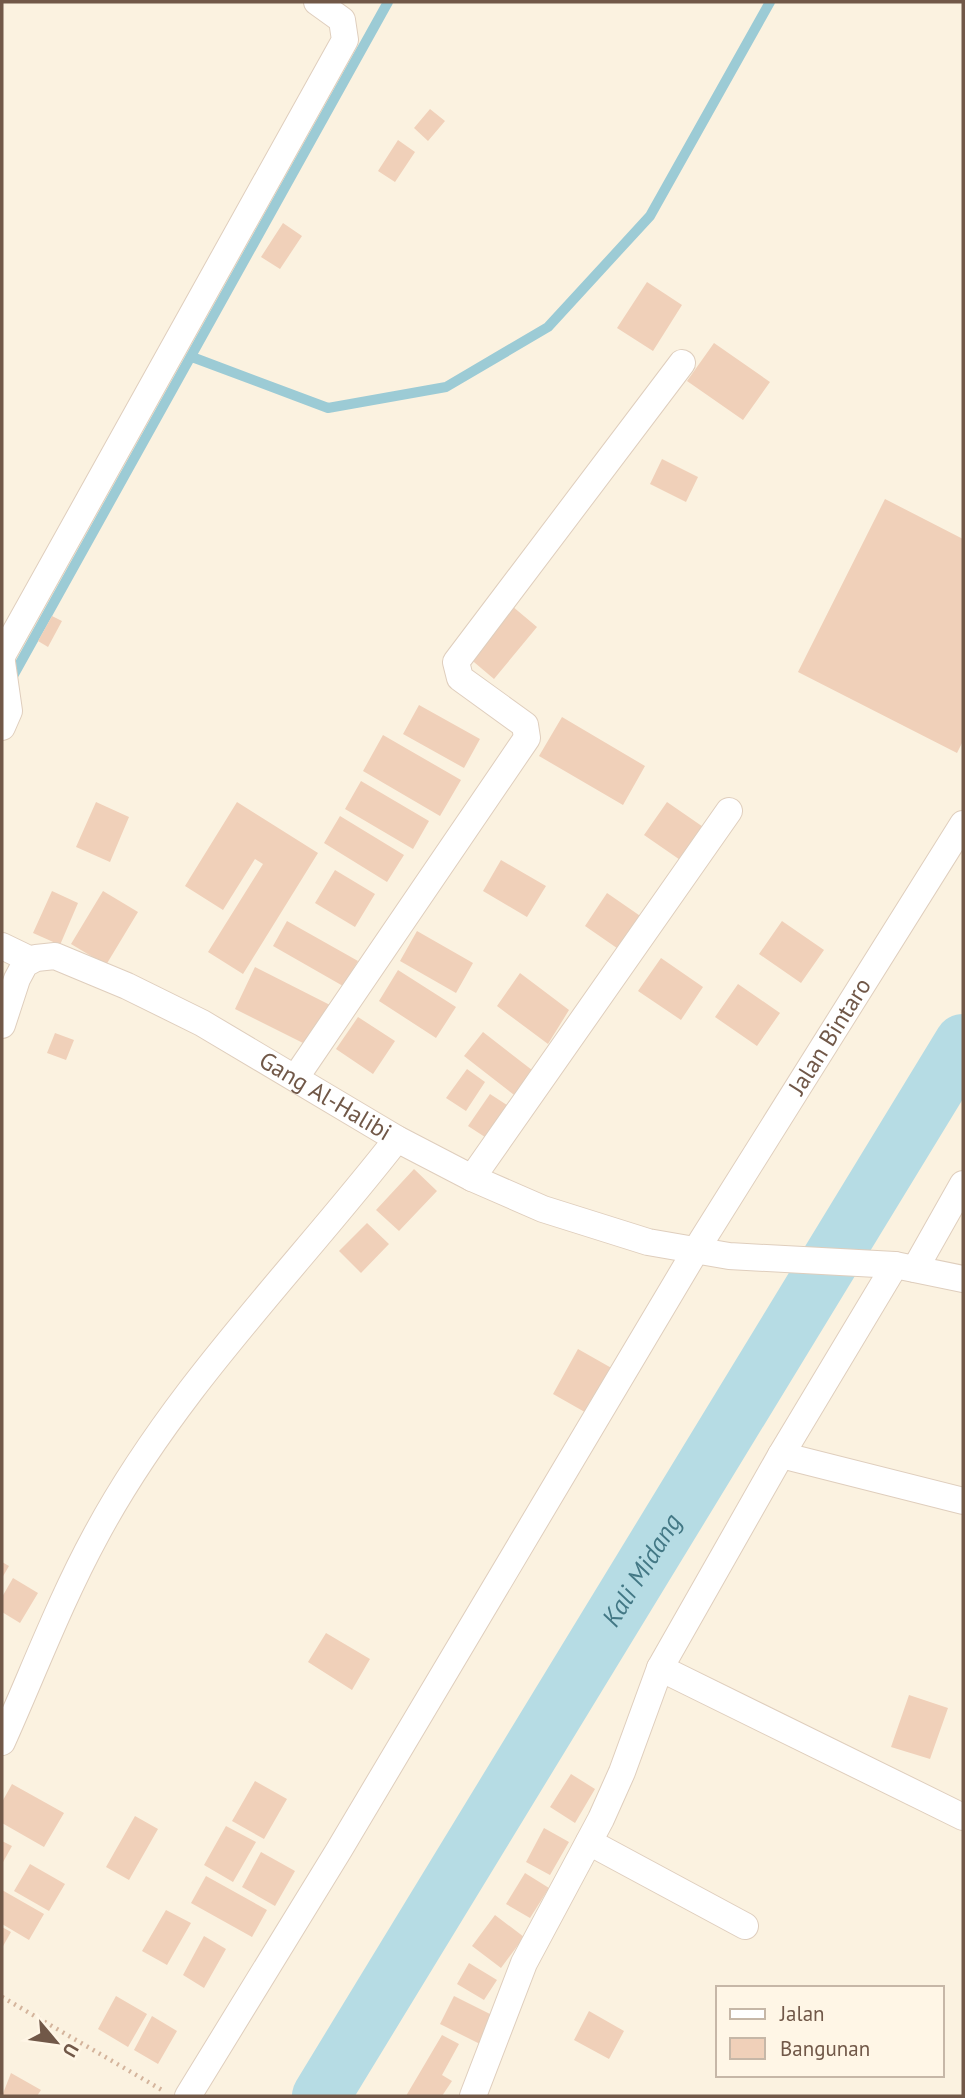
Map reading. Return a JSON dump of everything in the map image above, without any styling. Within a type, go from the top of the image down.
[{"type":"street","points":[[2,656],[345,40],[342,20],[317,2]]},
{"type":"street","points":[[296,1077],[529,734],[526,725],[460,678],[456,662],[681,363]]},
{"type":"street","points":[[2,662],[9,711],[2,727]]},
{"type":"street","points":[[472,1178],[729,811]]},
{"type":"street","name":"Jalan Bintaro","points":[[188,2096],[346,1838],[696,1250],[963,824]]},
{"type":"street","points":[[2,946],[32,960],[17,979],[2,1025]]},
{"type":"street","name":"Gang Al-Halibi","points":[[32,960],[55,956],[127,986],[202,1023],[397,1139],[472,1178],[543,1209],[648,1242],[729,1256],[895,1267],[963,1279]]},
{"type":"street","points":[[2,1742],[96,1534],[144,1457],[201,1378],[397,1139]]},
{"type":"street","points":[[473,2096],[524,1963],[589,1842],[622,1772],[660,1668],[781,1455],[895,1267],[963,1184]]},
{"type":"street","points":[[781,1455],[963,1501]]},
{"type":"street","points":[[660,1668],[963,1817]]},
{"type":"street","points":[[589,1842],[744,1926]]},
{"type":"path","points":[[2,1997],[173,2096]]},
{"type":"building","points":[[430,109],[445,121],[428,141],[414,128]]},
{"type":"building","points":[[398,140],[415,152],[395,182],[378,171]]},
{"type":"building","points":[[283,223],[302,236],[280,269],[261,257]]},
{"type":"building","points":[[647,282],[682,305],[653,351],[617,328]]},
{"type":"building","points":[[714,343],[770,382],[743,420],[687,381]]},
{"type":"building","points":[[662,459],[698,477],[686,502],[650,484]]},
{"type":"building","points":[[885,499],[963,539],[963,741],[957,753],[798,672]]},
{"type":"building","points":[[512,606],[537,627],[494,679],[468,657]]},
{"type":"building","points":[[52,616],[62,621],[48,647],[38,641]]},
{"type":"building","points":[[419,705],[480,739],[464,768],[403,734]]},
{"type":"building","points":[[562,717],[645,766],[623,805],[539,756]]},
{"type":"building","points":[[383,735],[461,780],[440,816],[363,771]]},
{"type":"building","points":[[361,781],[429,821],[413,849],[345,809]]},
{"type":"building","points":[[96,802],[129,817],[110,862],[76,847]]},
{"type":"building","points":[[237,802],[318,853],[243,974],[208,952],[263,864],[255,859],[223,910],[185,886]]},
{"type":"building","points":[[667,802],[709,831],[686,864],[644,835]]},
{"type":"building","points":[[340,816],[404,855],[387,882],[324,843]]},
{"type":"building","points":[[501,860],[546,886],[527,917],[483,891]]},
{"type":"building","points":[[335,870],[375,894],[355,927],[315,903]]},
{"type":"building","points":[[52,891],[78,903],[60,945],[33,933]]},
{"type":"building","points":[[103,891],[138,912],[106,965],[71,944]]},
{"type":"building","points":[[607,893],[649,922],[627,955],[585,926]]},
{"type":"building","points":[[287,921],[358,961],[343,986],[273,946]]},
{"type":"building","points":[[782,921],[824,950],[801,983],[759,954]]},
{"type":"building","points":[[417,931],[473,963],[456,993],[400,961]]},
{"type":"building","points":[[661,958],[703,987],[681,1020],[638,991]]},
{"type":"building","points":[[255,967],[330,1005],[309,1046],[235,1009]]},
{"type":"building","points":[[398,970],[456,1007],[436,1038],[379,1001]]},
{"type":"building","points":[[520,973],[569,1010],[548,1044],[497,1006]]},
{"type":"building","points":[[738,984],[780,1013],[757,1046],[715,1017]]},
{"type":"building","points":[[358,1017],[395,1041],[373,1074],[336,1049]]},
{"type":"building","points":[[483,1032],[541,1077],[522,1101],[464,1056]]},
{"type":"building","points":[[55,1033],[74,1040],[66,1060],[47,1053]]},
{"type":"building","points":[[467,1069],[485,1082],[466,1111],[446,1098]]},
{"type":"building","points":[[490,1094],[510,1107],[488,1139],[468,1126]]},
{"type":"building","points":[[414,1169],[437,1191],[399,1231],[376,1210]]},
{"type":"building","points":[[367,1223],[389,1244],[361,1273],[339,1251]]},
{"type":"building","points":[[578,1349],[615,1370],[590,1415],[553,1394]]},
{"type":"building","points":[[2,1562],[9,1566],[2,1578]]},
{"type":"building","points":[[13,1578],[38,1593],[20,1623],[2,1612],[2,1597]]},
{"type":"building","points":[[326,1633],[370,1659],[352,1690],[308,1662]]},
{"type":"building","points":[[909,1695],[948,1708],[930,1759],[891,1747]]},
{"type":"building","points":[[571,1774],[595,1789],[575,1823],[550,1807]]},
{"type":"building","points":[[255,1781],[287,1799],[264,1839],[232,1821]]},
{"type":"building","points":[[12,1784],[64,1813],[44,1847],[2,1823],[2,1802]]},
{"type":"building","points":[[135,1816],[158,1829],[129,1880],[106,1867]]},
{"type":"building","points":[[226,1826],[256,1842],[233,1882],[204,1865]]},
{"type":"building","points":[[544,1828],[569,1842],[550,1875],[526,1862]]},
{"type":"building","points":[[2,1841],[12,1846],[2,1864]]},
{"type":"building","points":[[261,1852],[295,1871],[275,1906],[242,1887]]},
{"type":"building","points":[[30,1864],[65,1884],[49,1911],[14,1891]]},
{"type":"building","points":[[525,1873],[549,1888],[530,1918],[506,1904]]},
{"type":"building","points":[[206,1876],[267,1910],[252,1937],[191,1903]]},
{"type":"building","points":[[2,1890],[44,1914],[29,1940],[2,1924]]},
{"type":"building","points":[[166,1910],[191,1923],[167,1965],[142,1951]]},
{"type":"building","points":[[495,1915],[524,1937],[501,1968],[472,1946]]},
{"type":"building","points":[[2,1927],[11,1932],[2,1948]]},
{"type":"building","points":[[204,1936],[226,1949],[204,1988],[183,1975]]},
{"type":"building","points":[[469,1963],[497,1980],[484,2000],[457,1984]]},
{"type":"building","points":[[116,1996],[147,2014],[128,2047],[98,2029]]},
{"type":"building","points":[[454,1996],[496,2017],[482,2045],[440,2024]]},
{"type":"building","points":[[589,2011],[624,2031],[609,2059],[574,2040]]},
{"type":"building","points":[[152,2016],[177,2031],[158,2064],[134,2050]]},
{"type":"building","points":[[442,2035],[459,2044],[442,2075],[452,2081],[442,2096],[406,2096]]},
{"type":"building","points":[[11,2073],[41,2090],[37,2096],[2,2096]]},
{"type":"waterway","points":[[13,676],[388,2]]},
{"type":"waterway","points":[[192,357],[328,408],[446,387],[548,327],[650,216],[770,2]]},
{"type":"waterway","name":"Kali Midang","points":[[321,2096],[963,1043]]}]
